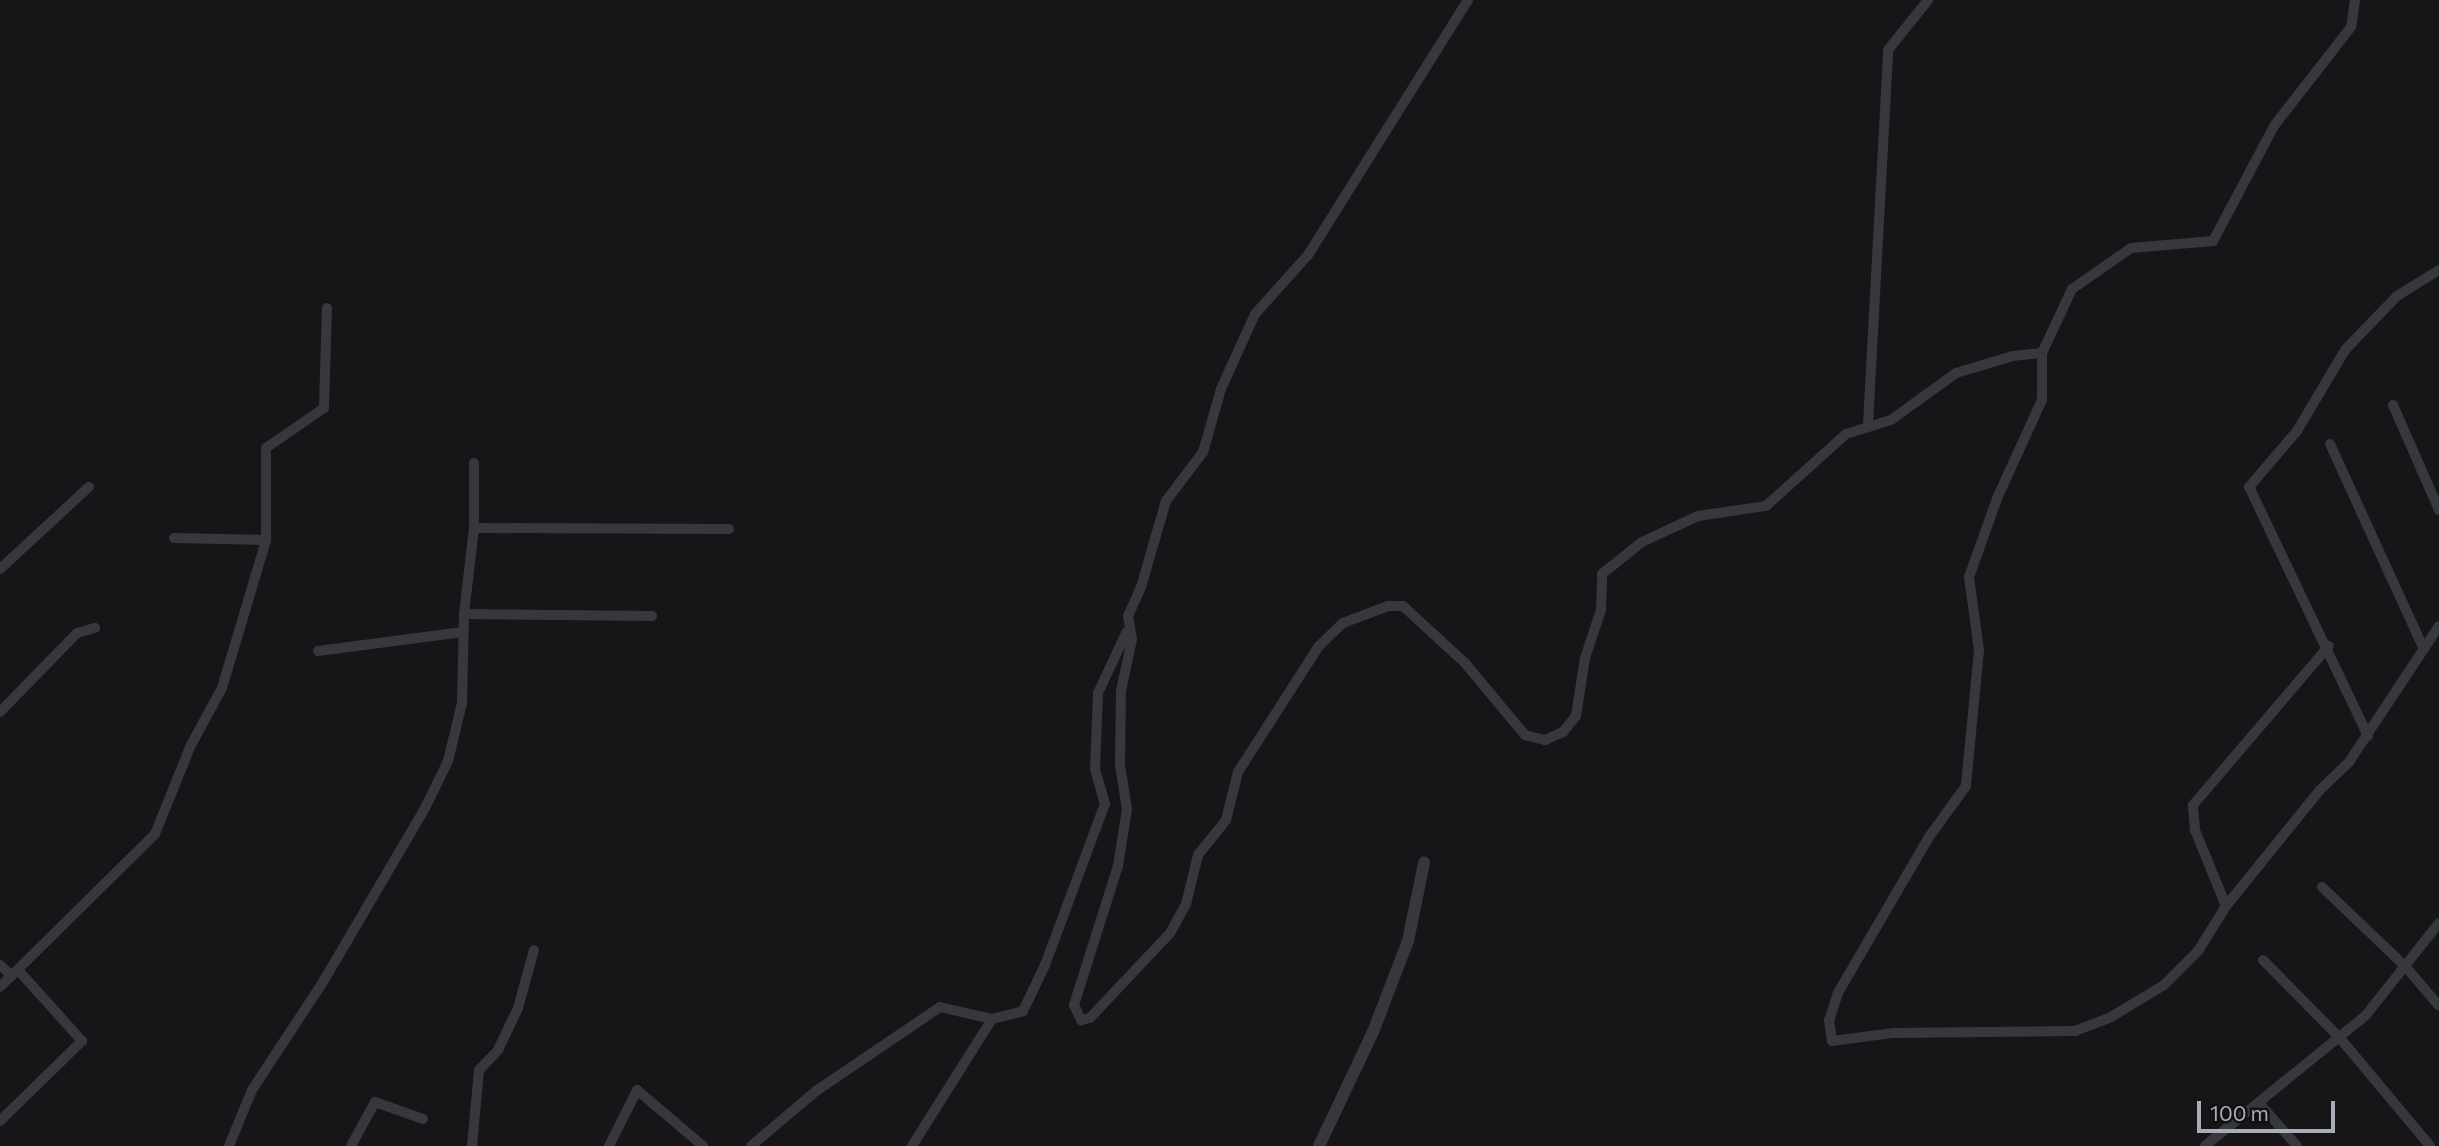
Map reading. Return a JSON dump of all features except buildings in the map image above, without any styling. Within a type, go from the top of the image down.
[{"type":"street","points":[[751,1146],[816,1091],[940,1007],[992,1019],[1023,1011],[1045,965],[1105,804],[1095,769],[1098,692],[1127,631],[1128,616],[1141,587],[1166,500],[1203,452],[1221,389],[1247,330],[1275,290],[1308,255],[1468,0]]},
{"type":"street","points":[[1868,424],[1880,138],[1888,50],[1928,0]]},
{"type":"street","points":[[2355,0],[2351,27],[2274,126],[2213,241],[2131,248],[2072,289],[2042,353],[2042,400],[1998,496],[1969,577],[1979,650],[1966,786],[1929,837],[1838,993],[1829,1020],[1832,1041],[1893,1033],[2075,1031],[2111,1017],[2164,985],[2198,951],[2226,906],[2368,736],[2439,625]]},
{"type":"street","points":[[2368,736],[2329,646],[2249,487],[2297,431],[2345,350],[2373,318],[2397,296],[2439,270]]},
{"type":"street","points":[[0,987],[153,838],[191,745],[222,688],[266,540],[266,448],[324,408],[327,308]]},
{"type":"street","points":[[1127,631],[1132,639],[1121,691],[1121,752],[1127,808],[1118,866],[1074,1005],[1081,1020],[1090,1018],[1170,933],[1186,904],[1198,855],[1226,820],[1238,772],[1330,633],[1388,606],[1403,606],[1465,663],[1525,735],[1545,740],[1563,732],[1576,716],[1584,657],[1601,610],[1602,574],[1642,542],[1698,516],[1766,506],[1846,434],[1868,424],[1891,421],[1956,373],[2013,356],[2042,353]]},
{"type":"street","points":[[2393,405],[2439,510]]},
{"type":"street","points":[[2330,444],[2423,647]]},
{"type":"street","points":[[229,1146],[252,1090],[323,982],[425,808],[448,761],[462,703],[464,614],[474,528],[474,463]]},
{"type":"street","points":[[0,569],[89,487]]},
{"type":"street","points":[[474,528],[729,529]]},
{"type":"street","points":[[174,538],[266,540]]},
{"type":"street","points":[[464,614],[652,617]]},
{"type":"street","points":[[0,712],[77,633],[95,628]]},
{"type":"street","points":[[318,651],[463,632]]},
{"type":"street","points":[[2226,906],[2195,830],[2193,805],[2329,646]]},
{"type":"street","points":[[1319,1146],[1373,1032],[1408,942],[1424,863]]},
{"type":"street","points":[[2322,887],[2405,967],[2439,1006]]},
{"type":"street","points":[[2205,1146],[2366,1015],[2439,923]]},
{"type":"street","points":[[472,1146],[479,1070],[498,1050],[518,1008],[534,950]]},
{"type":"street","points":[[2263,960],[2339,1037],[2430,1146]]},
{"type":"street","points":[[0,965],[15,973],[82,1041],[0,1121]]},
{"type":"street","points":[[912,1146],[992,1019]]},
{"type":"street","points":[[609,1146],[637,1090],[703,1146]]},
{"type":"street","points":[[351,1146],[375,1101],[423,1119]]},
{"type":"street","points":[[0,1102],[9,1112]]},
{"type":"street","points":[[2259,1103],[2297,1146]]}]
